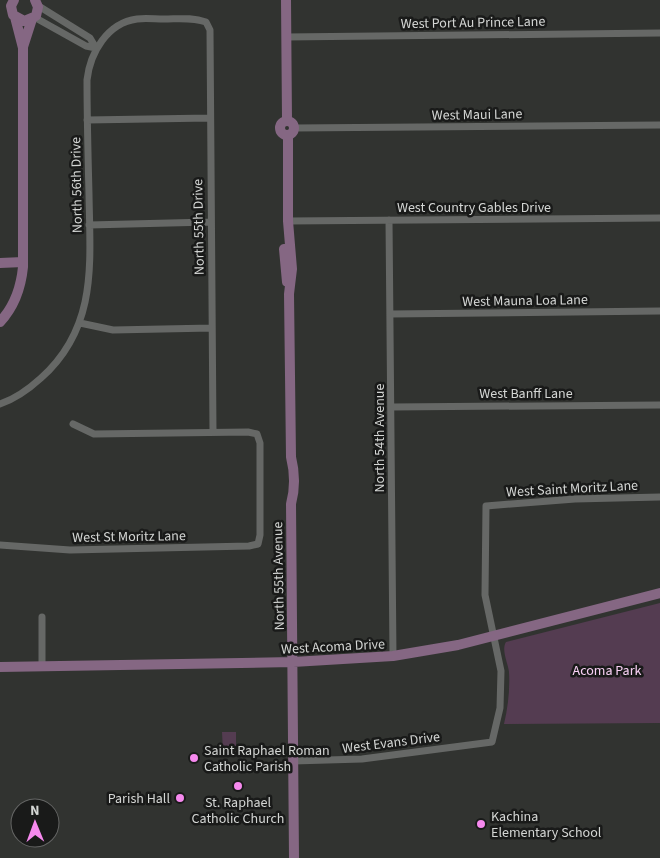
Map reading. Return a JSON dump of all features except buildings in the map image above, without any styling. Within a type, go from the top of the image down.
[{"type":"street","points":[[0,322],[8,313],[21,282],[23,262],[23,48],[12,10],[14,0]]},
{"type":"street","points":[[286,0],[287,120],[293,122],[291,132]]},
{"type":"street","points":[[23,48],[33,18],[38,12],[36,2]]},
{"type":"street","points":[[36,2],[90,38],[96,48]]},
{"type":"street","points":[[15,17],[24,21],[33,18],[86,46],[96,48]]},
{"type":"street","name":"North 55th Drive","points":[[96,48],[119,26],[135,20],[195,18],[206,22],[210,30],[213,432]]},
{"type":"street","points":[[65,34],[70,26]]},
{"type":"street","name":"West Port Au Prince Lane","points":[[286,37],[660,33]]},
{"type":"street","name":"North 56th Drive","points":[[80,323],[89,283],[90,225],[87,120],[89,65],[96,48]]},
{"type":"street","points":[[87,120],[210,118]]},
{"type":"street","name":"West Maui Lane","points":[[291,132],[660,125]]},
{"type":"street","name":"North 55th Avenue","points":[[291,132],[288,221],[284,241],[285,270],[289,294],[291,457],[294,468],[294,493],[291,504],[294,858]]},
{"type":"street","name":"West Country Gables Drive","points":[[288,221],[660,218]]},
{"type":"street","name":"North 54th Avenue","points":[[389,220],[393,656]]},
{"type":"street","points":[[90,225],[210,222]]},
{"type":"street","points":[[0,263],[23,262]]},
{"type":"street","name":"West Mauna Loa Lane","points":[[390,314],[660,311]]},
{"type":"street","points":[[0,404],[32,386],[54,367],[80,323],[95,328],[113,330],[212,328]]},
{"type":"street","name":"West Banff Lane","points":[[392,407],[660,405]]},
{"type":"street","points":[[73,424],[94,434],[213,432]]},
{"type":"street","name":"West St Moritz Lane","points":[[0,545],[70,550],[249,546],[258,544],[260,535],[260,452],[257,434],[248,432],[213,432]]},
{"type":"street","name":"West Saint Moritz Lane","points":[[493,635],[484,595],[486,506],[575,499],[660,497]]},
{"type":"street","name":"West Acoma Drive","points":[[0,667],[293,662],[393,656],[458,645],[660,593]]},
{"type":"street","points":[[42,617],[42,666]]},
{"type":"street","name":"West Evans Drive","points":[[294,762],[362,759],[492,742],[500,708],[501,670],[493,635]]},
{"type":"green space","name":"Acoma Park","points":[[660,603],[660,723],[504,724],[508,705],[509,685],[509,672],[504,653],[506,642]]},
{"type":"green space","points":[[222,732],[236,732],[236,751],[223,752]]},
{"type":"place","name":"Saint Raphael Roman Catholic Parish","points":[[194,758]]},
{"type":"place","name":"St. Raphael Catholic Church","points":[[238,786]]},
{"type":"place","name":"Parish Hall","points":[[180,798]]},
{"type":"place","name":"Kachina Elementary School","points":[[481,824]]}]
